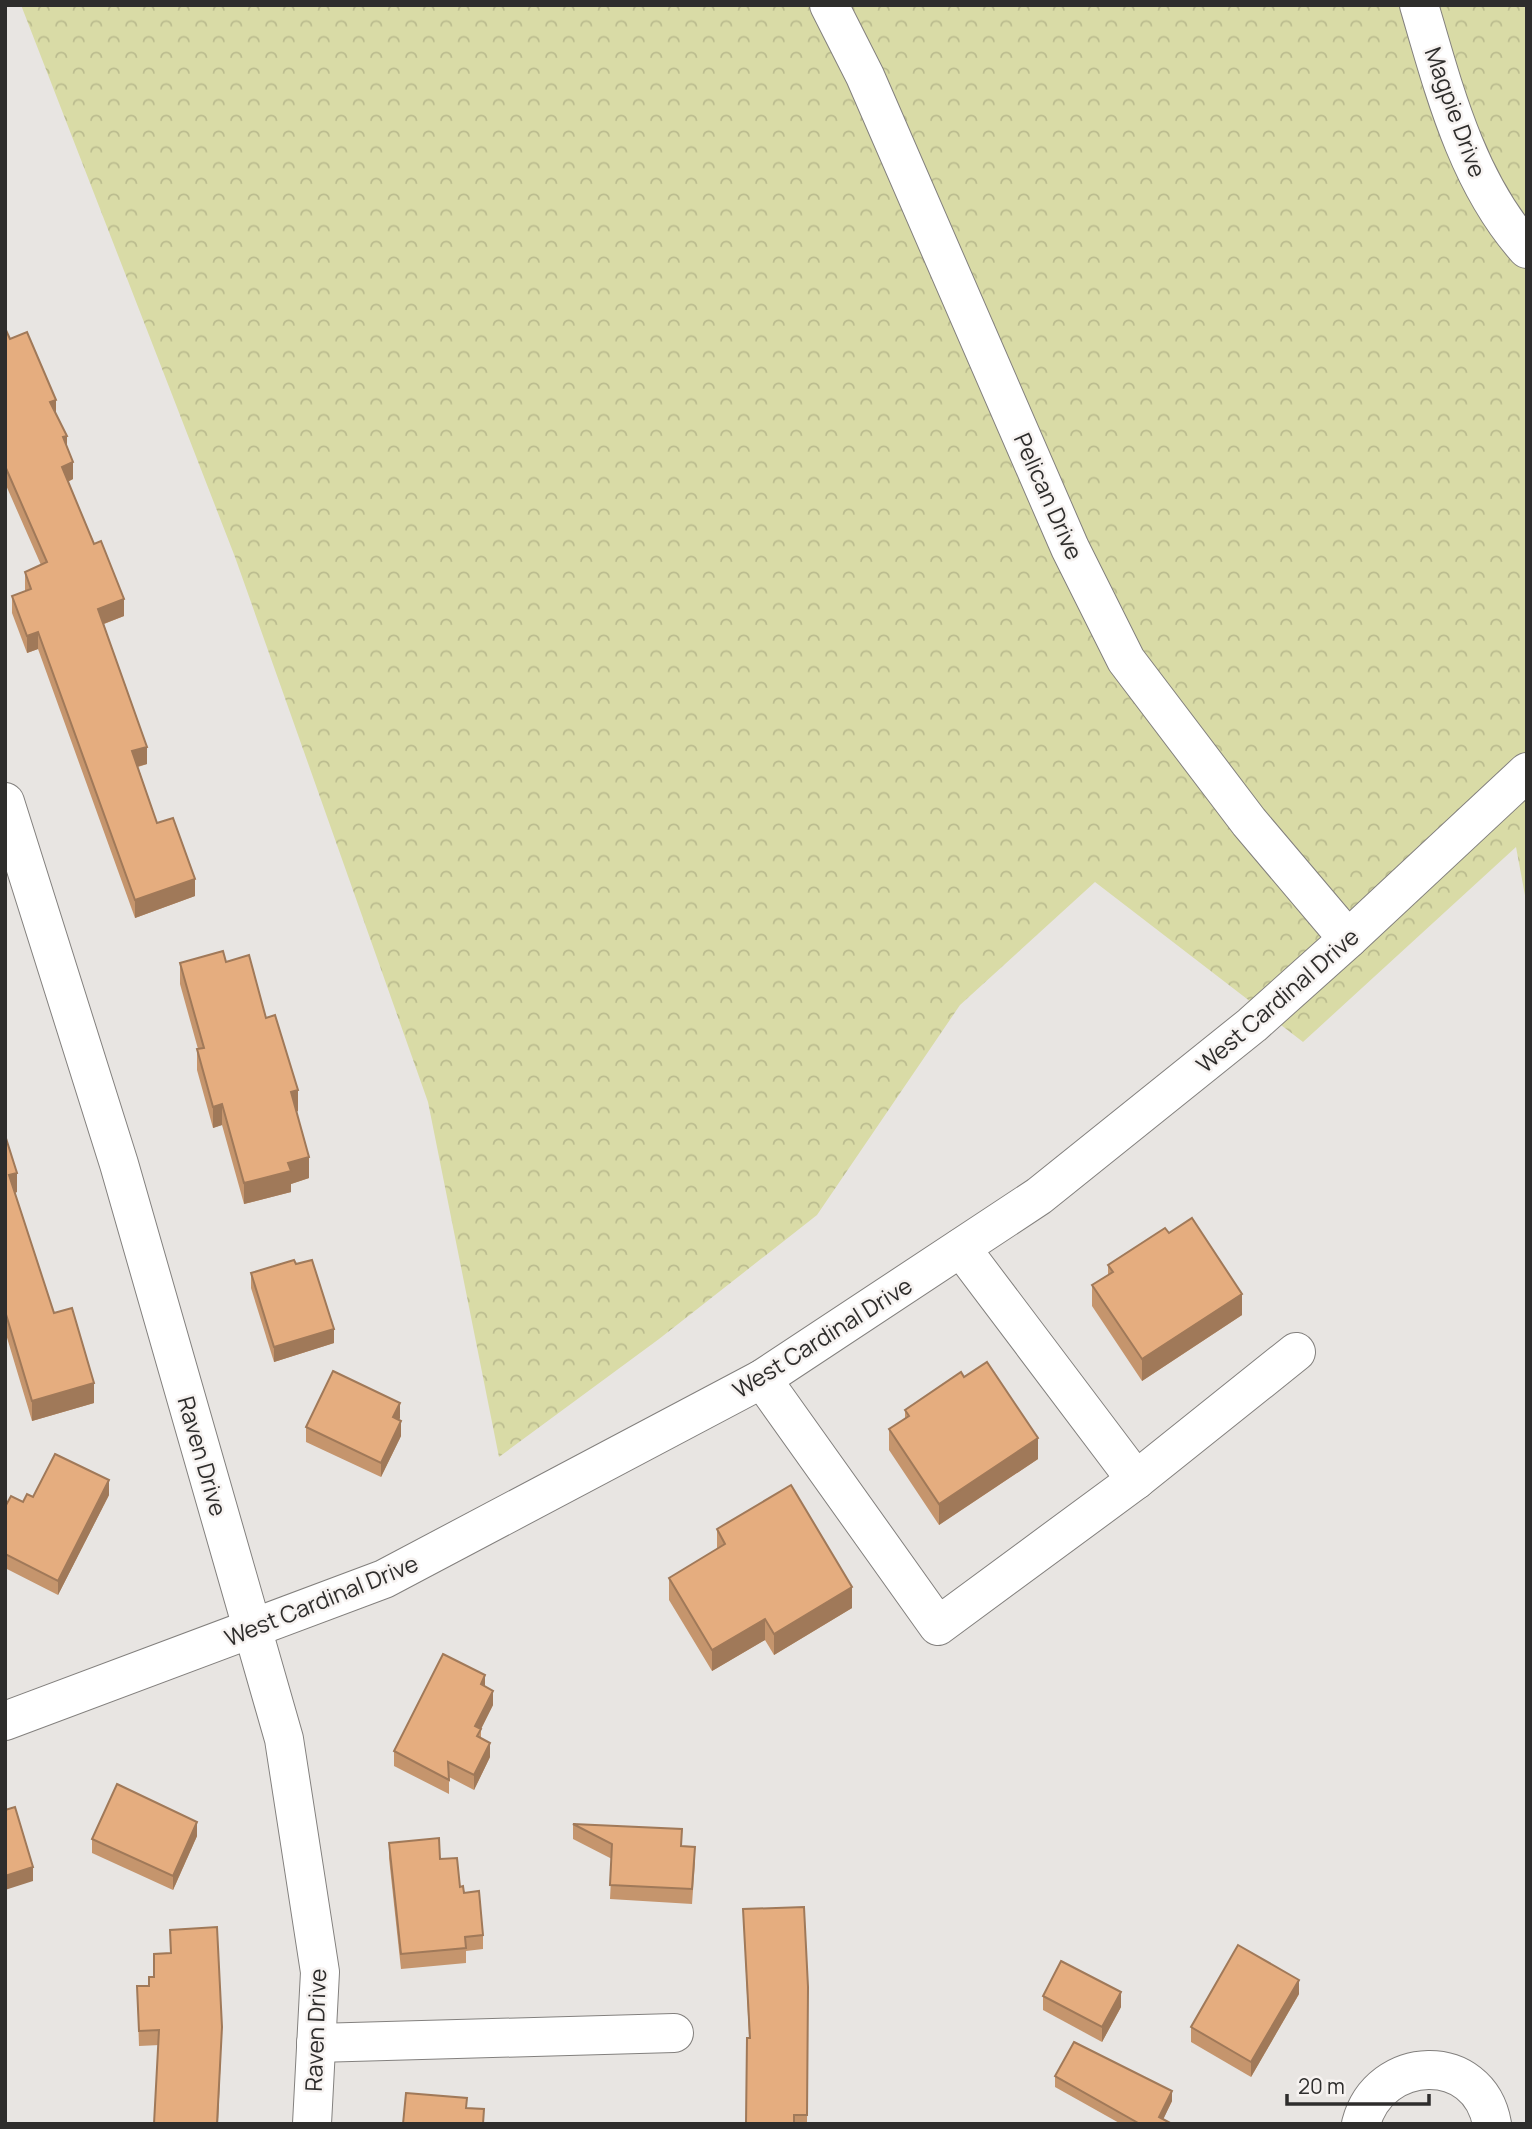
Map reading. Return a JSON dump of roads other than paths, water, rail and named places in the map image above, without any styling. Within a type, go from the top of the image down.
[{"type":"street","name":"Pelican Drive","points":[[828,5],[864,76],[1070,548],[1126,660],[1249,822],[1348,939]]},
{"type":"street","name":"Magpie Drive","points":[[1419,5],[1441,80],[1479,181],[1527,249]]},
{"type":"street","name":"West Cardinal Drive","points":[[5,1721],[384,1579],[762,1379],[1039,1196],[1252,1025],[1527,772]]},
{"type":"street","name":"Raven Drive","points":[[5,803],[119,1164],[284,1740],[320,1972],[312,2124]]},
{"type":"street","points":[[961,1248],[1136,1480]]},
{"type":"street","points":[[762,1379],[938,1626],[1136,1480],[1296,1352]]},
{"type":"street","points":[[316,2043],[674,2033]]},
{"type":"street","points":[[1361,2124],[1368,2102],[1382,2086],[1400,2075],[1421,2069],[1442,2070],[1462,2078],[1479,2094],[1490,2113],[1492,2124]]}]
